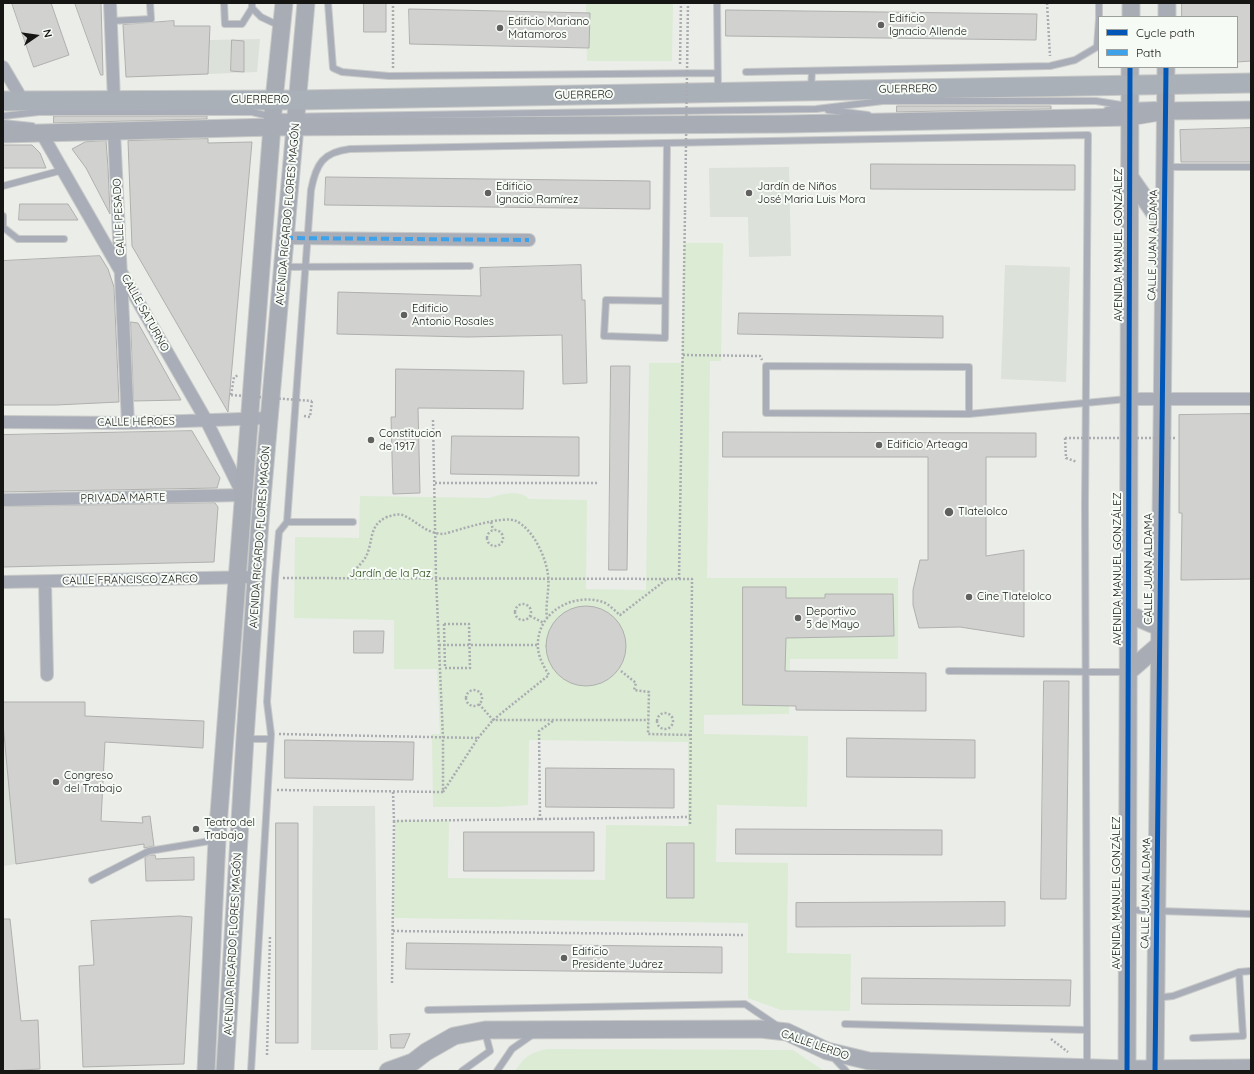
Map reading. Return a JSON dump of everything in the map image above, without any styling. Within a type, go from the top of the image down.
[{"type":"main road","name":"AVENIDA RICARDO FLORES MAGÓN","points":[[206,1071],[217,840],[236,578],[250,420],[273,115],[284,3]]},
{"type":"main road","name":"AVENIDA RICARDO FLORES MAGÓN","points":[[225,1071],[256,578],[306,3]]},
{"type":"main road","points":[[1131,3],[1131,16]]},
{"type":"main road","points":[[1167,3],[1167,16]]},
{"type":"main road","name":"GUERRERO","points":[[3,134],[114,131],[273,115],[718,92],[811,91],[1130,76],[1166,76],[1251,83]]},
{"type":"main road","name":"AVENIDA MANUEL GONZÁLEZ","points":[[1127,1070],[1130,76]]},
{"type":"main road","name":"CALLE JUAN ALDAMA","points":[[1154,1070],[1163,225],[1166,76]]},
{"type":"main road","name":"GUERRERO","points":[[3,101],[114,100],[273,115],[297,114],[787,132],[818,127],[1165,108],[1251,110]]},
{"type":"main road","points":[[269,168],[274,164],[284,162],[288,166],[291,174]]},
{"type":"main road","points":[[1129,176],[1163,225]]},
{"type":"main road","points":[[1128,614],[1159,627]]},
{"type":"main road","points":[[1128,672],[1158,646]]},
{"type":"main road","name":"CALLE LERDO","points":[[388,1071],[413,1062],[426,1052],[454,1036],[485,1030],[542,1029],[760,1029],[787,1032],[827,1051],[869,1062],[1087,1067],[1127,1070],[1251,1068]]},
{"type":"street","points":[[110,3],[114,100]]},
{"type":"street","points":[[3,67],[23,101]]},
{"type":"street","name":"CALLE PESADO","points":[[114,131],[128,423]]},
{"type":"street","name":"CALLE SATURNO","points":[[42,134],[206,420],[243,495]]},
{"type":"street","points":[[285,238],[529,240]]},
{"type":"street","points":[[1129,399],[1251,399]]},
{"type":"street","name":"CALLE HÉROES","points":[[3,422],[128,423],[250,420],[269,418]]},
{"type":"street","name":"PRIVADA MARTE","points":[[3,500],[243,495]]},
{"type":"street","name":"CALLE FRANCISCO ZARCO","points":[[3,582],[256,578]]},
{"type":"street","points":[[44,582],[47,675]]},
{"type":"lane","points":[[111,21],[151,19],[150,3]]},
{"type":"lane","points":[[224,3],[224,24],[242,24],[252,6],[261,17],[281,26]]},
{"type":"lane","points":[[716,3],[718,92]]},
{"type":"lane","points":[[1099,3],[1099,16]]},
{"type":"lane","points":[[326,4],[333,68],[342,72],[389,76],[717,73]]},
{"type":"lane","points":[[746,72],[1050,66],[1076,60],[1097,48],[1098,33]]},
{"type":"lane","points":[[811,91],[812,71]]},
{"type":"lane","points":[[1165,108],[1251,104]]},
{"type":"lane","points":[[3,116],[39,112],[252,112],[273,115]]},
{"type":"lane","points":[[297,114],[1088,134],[1085,404],[1087,1067]]},
{"type":"lane","points":[[3,123],[41,126],[253,123],[273,115]]},
{"type":"lane","points":[[251,1071],[271,736],[267,702],[274,578],[279,532],[288,522],[308,238],[314,178],[317,167],[326,156],[337,150],[667,144],[787,132]]},
{"type":"lane","points":[[665,301],[606,300],[604,336],[665,338],[667,144]]},
{"type":"lane","points":[[1164,167],[1251,167]]},
{"type":"lane","points":[[3,186],[63,170]]},
{"type":"lane","points":[[3,216],[3,228],[18,239],[64,238]]},
{"type":"lane","points":[[284,267],[470,266]]},
{"type":"lane","points":[[969,414],[969,367],[766,366],[766,413],[969,414],[1129,399]]},
{"type":"lane","points":[[288,522],[353,522]]},
{"type":"lane","points":[[949,671],[1128,672]]},
{"type":"lane","points":[[245,738],[271,736]]},
{"type":"lane","points":[[92,880],[149,852],[217,840]]},
{"type":"lane","points":[[1127,910],[1251,914]]},
{"type":"lane","points":[[1155,998],[1173,996],[1239,972],[1251,971]]},
{"type":"lane","points":[[1193,1038],[1243,1036],[1239,972]]},
{"type":"lane","points":[[428,1010],[745,1004],[787,1032]]},
{"type":"lane","points":[[845,1024],[1087,1030]]},
{"type":"lane","points":[[498,1071],[512,1049],[522,1040],[542,1029]]},
{"type":"lane","points":[[462,1071],[490,1051],[485,1030]]},
{"type":"lane","points":[[827,1051],[846,1071]]},
{"type":"path","points":[[389,76],[394,65],[393,3]]},
{"type":"path","points":[[680,73],[681,3]]},
{"type":"path","points":[[679,579],[688,3]]},
{"type":"path","points":[[1047,3],[1050,66]]},
{"type":"path","points":[[683,355],[760,356],[766,366]]},
{"type":"path","points":[[231,395],[312,401],[310,417],[296,416]]},
{"type":"path","points":[[433,420],[436,578],[443,738],[443,792]]},
{"type":"path","points":[[1066,458],[1065,438],[1176,438]]},
{"type":"path","points":[[435,483],[598,483]]},
{"type":"path","points":[[349,577],[357,566],[363,561],[375,526],[380,520],[394,514],[404,516],[436,534],[444,534],[491,522],[516,520],[533,536],[546,564],[548,578],[547,618]]},
{"type":"path","points":[[491,522],[493,530]]},
{"type":"path","points":[[493,530],[499,531],[503,537],[502,542],[498,546],[490,545],[487,540],[488,532],[493,530]]},
{"type":"path","points":[[274,578],[692,579],[690,826]]},
{"type":"path","points":[[443,792],[478,738],[493,720],[548,675],[543,664],[538,645],[544,623],[556,608],[582,600],[605,603],[620,615],[667,579]]},
{"type":"path","points":[[519,605],[528,605],[531,609],[530,616],[524,620],[519,619],[516,615],[516,609],[519,605]]},
{"type":"path","points":[[530,616],[544,623]]},
{"type":"path","points":[[444,624],[469,624],[470,668],[445,668],[444,645],[444,624]]},
{"type":"path","points":[[439,645],[538,645]]},
{"type":"path","points":[[621,671],[636,683],[634,690],[649,692],[648,734],[690,735]]},
{"type":"path","points":[[472,690],[480,692],[482,699],[479,704],[474,706],[467,703],[467,692],[472,690]]},
{"type":"path","points":[[479,704],[493,720],[649,720]]},
{"type":"path","points":[[665,734],[666,730],[671,727],[674,720],[670,714],[664,713],[659,716],[657,721],[659,726],[666,730]]},
{"type":"path","points":[[540,820],[540,731],[554,721]]},
{"type":"path","points":[[271,736],[478,738]]},
{"type":"path","points":[[268,790],[443,792]]},
{"type":"path","points":[[392,983],[393,792]]},
{"type":"path","points":[[394,821],[690,817]]},
{"type":"path","points":[[393,931],[744,935]]},
{"type":"shaded area","points":[[260,39],[257,72],[208,74],[209,40]]},
{"type":"shaded area","name":"Jardín de Niños José Maria Luis Mora","points":[[789,167],[791,256],[749,257],[748,217],[710,217],[709,168]]},
{"type":"shaded area","points":[[1005,265],[1070,267],[1066,382],[1001,379]]},
{"type":"shaded area","points":[[3,723],[16,864],[3,866]]},
{"type":"shaded area","points":[[313,806],[375,806],[378,1050],[311,1050]]},
{"type":"green space","points":[[586,3],[673,3],[672,61],[587,61]]},
{"type":"green space","name":"Jardín de la Paz","points":[[684,243],[723,243],[721,361],[710,361],[707,578],[898,578],[898,659],[790,659],[789,714],[704,715],[704,734],[808,736],[807,807],[717,805],[716,862],[788,863],[787,953],[851,954],[850,1011],[781,1010],[748,998],[748,923],[394,918],[395,820],[449,821],[448,878],[605,880],[606,825],[688,826],[688,742],[529,740],[528,805],[498,807],[433,807],[432,734],[440,734],[437,669],[394,669],[394,620],[294,618],[295,537],[359,538],[360,496],[489,498],[515,493],[529,499],[587,500],[586,589],[646,590],[649,363],[682,363]]},
{"type":"green space","points":[[547,1049],[793,1050],[824,1071],[515,1071],[528,1056]]},
{"type":"building","points":[[12,3],[51,3],[69,55],[34,67]]},
{"type":"building","points":[[75,3],[101,3],[103,75],[101,75]]},
{"type":"building","points":[[364,3],[386,3],[386,32],[364,32]]},
{"type":"building","points":[[1182,3],[1251,3],[1251,61],[1238,62],[1238,16],[1182,16]]},
{"type":"building","name":"Edificio Mariano Matamoros","points":[[409,9],[590,13],[589,48],[410,44]]},
{"type":"building","name":"Edificio Ignacio Allende","points":[[726,10],[1037,14],[1036,40],[726,36]]},
{"type":"building","points":[[174,21],[174,26],[210,26],[208,74],[126,77],[123,25]]},
{"type":"building","points":[[232,40],[244,41],[244,72],[231,71]]},
{"type":"building","points":[[897,106],[1051,106],[1051,109],[897,112]]},
{"type":"building","points":[[54,116],[207,116],[207,119],[54,123]]},
{"type":"building","points":[[1251,128],[1251,162],[1181,162],[1180,130]]},
{"type":"building","points":[[208,139],[208,143],[252,142],[228,412],[132,246],[128,141]]},
{"type":"building","points":[[106,141],[110,214],[86,168],[72,149],[85,142]]},
{"type":"building","points":[[3,145],[32,145],[40,153],[46,168],[3,168]]},
{"type":"building","points":[[871,164],[1075,165],[1075,190],[871,189]]},
{"type":"building","name":"Edificio Ignacio Ramírez","points":[[326,177],[650,181],[650,209],[325,205]]},
{"type":"building","points":[[20,204],[68,204],[78,220],[19,220]]},
{"type":"building","points":[[100,256],[108,269],[114,287],[119,402],[56,405],[3,405],[3,261]]},
{"type":"building","points":[[581,265],[582,300],[585,300],[587,383],[563,384],[562,335],[468,337],[337,334],[338,292],[481,296],[480,268]]},
{"type":"building","points":[[739,313],[943,316],[943,338],[738,334]]},
{"type":"building","points":[[131,322],[138,323],[181,400],[134,401]]},
{"type":"building","points":[[611,366],[630,366],[627,570],[609,570]]},
{"type":"building","points":[[396,369],[524,371],[523,409],[418,408],[420,493],[393,494],[391,417],[395,417]]},
{"type":"building","points":[[1251,414],[1251,579],[1181,580],[1182,513],[1179,513],[1179,415]]},
{"type":"building","points":[[192,431],[220,478],[217,488],[3,492],[3,435]]},
{"type":"building","points":[[723,432],[1036,433],[1036,457],[986,457],[986,556],[1024,550],[1024,637],[960,627],[919,628],[913,605],[913,590],[920,560],[928,560],[928,457],[723,457]]},
{"type":"building","points":[[452,436],[579,437],[579,476],[451,474]]},
{"type":"building","points":[[215,503],[218,507],[214,562],[3,567],[3,507]]},
{"type":"building","points":[[743,587],[786,587],[786,598],[825,598],[825,594],[893,594],[894,636],[786,638],[785,671],[926,673],[926,711],[796,710],[796,706],[743,705]]},
{"type":"building","points":[[578,606],[594,606],[615,617],[626,638],[626,654],[615,675],[594,686],[578,686],[564,680],[557,675],[552,668],[546,654],[546,638],[552,624],[557,617],[564,612]]},
{"type":"building","points":[[354,631],[384,631],[383,653],[354,653]]},
{"type":"building","points":[[1044,681],[1069,681],[1066,899],[1041,899]]},
{"type":"building","name":"Congreso del Trabajo","points":[[3,702],[85,702],[85,716],[204,721],[203,748],[105,742],[101,821],[143,823],[142,817],[150,816],[154,846],[144,848],[144,844],[16,864],[3,723]]},
{"type":"building","points":[[847,738],[975,740],[975,778],[847,777]]},
{"type":"building","points":[[285,740],[414,742],[413,780],[285,778]]},
{"type":"building","points":[[546,768],[674,769],[674,808],[546,807]]},
{"type":"building","points":[[276,823],[298,823],[298,1043],[276,1043]]},
{"type":"building","points":[[736,829],[942,830],[942,855],[736,854]]},
{"type":"building","points":[[464,832],[594,832],[594,871],[464,871]]},
{"type":"building","points":[[667,843],[694,843],[694,898],[667,898]]},
{"type":"building","points":[[150,855],[155,855],[156,859],[194,857],[194,880],[146,881],[145,858]]},
{"type":"building","points":[[1005,902],[1005,926],[796,927],[796,903]]},
{"type":"building","points":[[180,916],[192,917],[184,1064],[83,1067],[79,966],[94,965],[91,921]]},
{"type":"building","points":[[3,919],[10,919],[21,1021],[38,1020],[40,1069],[3,1071]]},
{"type":"building","name":"Edificio Presidente Juárez","points":[[407,943],[722,947],[722,973],[406,969]]},
{"type":"building","points":[[862,978],[1071,980],[1070,1006],[862,1004]]},
{"type":"building","points":[[410,1034],[404,1048],[391,1048],[390,1035]]},
{"type":"marked path","points":[[285,238],[529,240]]},
{"type":"cycle path","points":[[1127,1071],[1130,68]]},
{"type":"cycle path","points":[[1155,1071],[1166,68]]},
{"type":"place","name":"Edificio Ignacio Allende","points":[[881,25]]},
{"type":"place","name":"Edificio Mariano Matamoros","points":[[500,28]]},
{"type":"place","name":"Edificio Ignacio Ramírez","points":[[488,193]]},
{"type":"place","name":"Jardín de Niños José Maria Luis Mora","points":[[749,193]]},
{"type":"place","name":"Edificio Antonio Rosales","points":[[404,315]]},
{"type":"place","name":"Constitucion de 1917","points":[[371,440]]},
{"type":"place","name":"Edificio Arteaga","points":[[879,445]]},
{"type":"place","name":"Tlatelolco","points":[[949,512]]},
{"type":"place","name":"Cine Tlatelolco","points":[[969,597]]},
{"type":"place","name":"Deportivo 5 de Mayo","points":[[798,618]]},
{"type":"place","name":"Congreso del Trabajo","points":[[56,782]]},
{"type":"place","name":"Teatro del Trabajo","points":[[196,829]]},
{"type":"place","name":"Edificio Presidente Juárez","points":[[564,958]]}]
